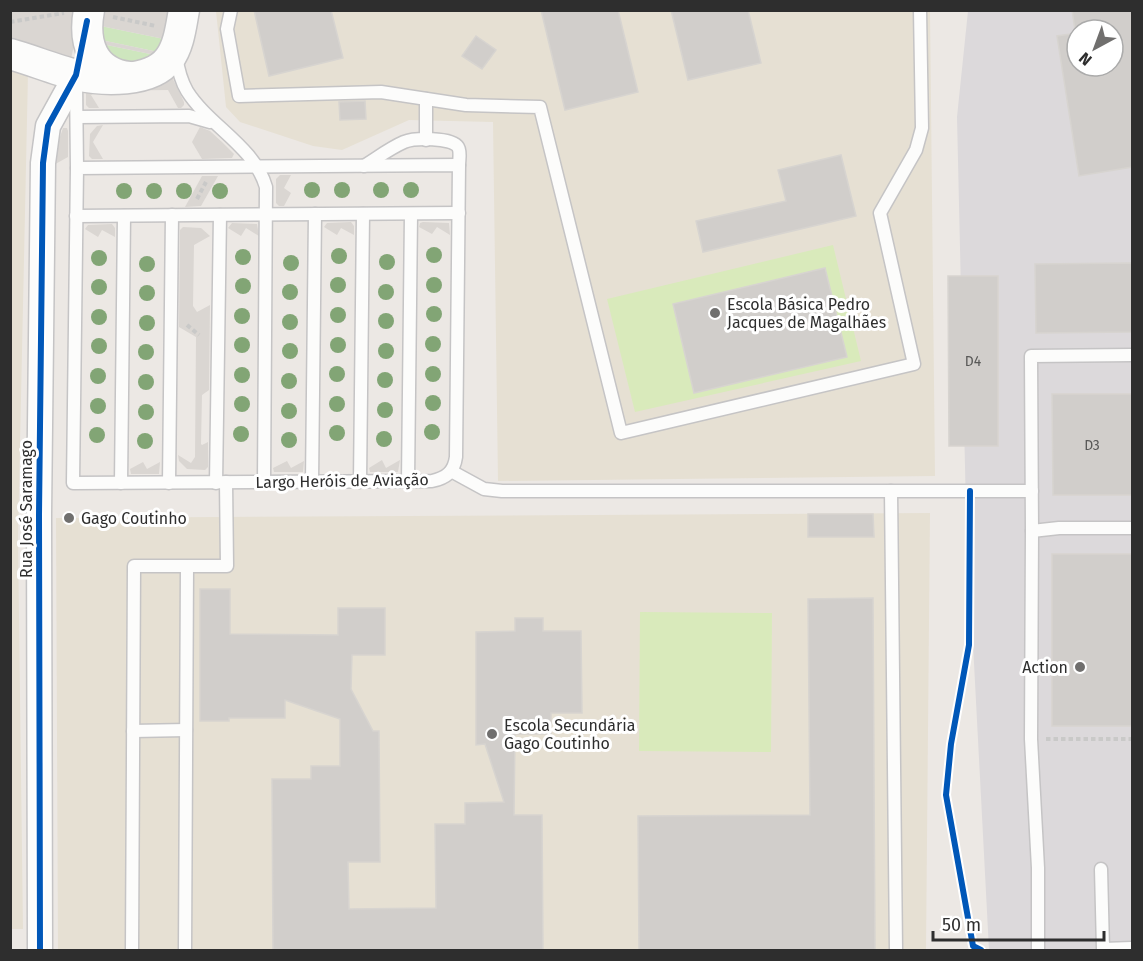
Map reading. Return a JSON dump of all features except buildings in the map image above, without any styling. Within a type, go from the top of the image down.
[{"type":"street","points":[[76,75],[88,15]]},
{"type":"street","points":[[88,15],[88,42],[97,60],[113,73],[134,77]]},
{"type":"street","points":[[10,54],[76,75],[99,78],[134,77],[153,72],[169,59],[173,29]]},
{"type":"street","name":"Rua José Saramago","points":[[40,951],[39,515],[43,164],[48,126],[76,75]]},
{"type":"lane","points":[[231,10],[227,29],[239,96],[381,92],[466,105],[540,106],[621,433],[914,364],[880,213],[916,150],[921,134],[920,10]]},
{"type":"lane","points":[[173,29],[179,73],[187,91],[258,167],[267,187],[264,482]]},
{"type":"lane","name":"Largo Heróis de Aviação","points":[[76,75],[73,483],[408,481],[439,480],[451,471],[456,457],[459,165]]},
{"type":"lane","points":[[426,99],[426,140]]},
{"type":"lane","points":[[77,117],[189,116],[206,120],[221,129]]},
{"type":"lane","points":[[77,168],[258,167],[363,166],[459,165],[458,146],[447,140],[412,140],[404,142],[363,166]]},
{"type":"lane","points":[[76,216],[459,213]]},
{"type":"lane","points":[[312,482],[315,214]]},
{"type":"lane","points":[[360,482],[363,214]]},
{"type":"lane","points":[[408,481],[411,214]]},
{"type":"lane","points":[[169,483],[172,215]]},
{"type":"lane","points":[[132,951],[134,566],[227,566],[221,482],[220,215]]},
{"type":"lane","points":[[121,483],[124,216]]},
{"type":"lane","points":[[1038,951],[1038,868],[1031,739],[1031,356],[1132,356]]},
{"type":"lane","points":[[451,471],[484,489],[502,491],[1032,491]]},
{"type":"lane","points":[[891,491],[896,951]]},
{"type":"lane","points":[[1032,531],[1059,528],[1132,528]]},
{"type":"lane","points":[[185,951],[187,567]]},
{"type":"lane","points":[[133,731],[186,730]]},
{"type":"lane","points":[[1101,869],[1103,949],[1132,948]]},
{"type":"path","points":[[44,17],[45,10]]},
{"type":"path","points":[[10,22],[44,17],[88,15],[173,29]]},
{"type":"path","points":[[1031,739],[1132,739]]},
{"type":"shaded area","points":[[10,11],[81,11],[71,59],[14,41],[11,36]]},
{"type":"shaded area","points":[[98,11],[169,11],[169,40],[96,25]]},
{"type":"shaded area","name":"Escola Básica Pedro Jacques de Magalhães","points":[[216,11],[930,11],[935,476],[498,481],[493,122],[409,120],[342,150],[313,146],[240,122],[226,107]]},
{"type":"shaded area","points":[[968,11],[1132,11],[1132,950],[989,950],[966,510],[957,117]]},
{"type":"shaded area","points":[[96,39],[163,53],[160,56],[97,43]]},
{"type":"shaded area","points":[[10,68],[28,73],[18,538],[23,929],[11,929]]},
{"type":"shaded area","points":[[172,77],[184,102],[181,108],[178,108],[168,90],[97,91],[91,95],[99,108],[89,108],[86,105],[86,86]]},
{"type":"shaded area","points":[[103,125],[93,142],[103,159],[92,159],[89,156],[90,134],[97,126]]},
{"type":"shaded area","points":[[200,127],[210,131],[223,143],[234,154],[232,158],[202,159],[192,142]]},
{"type":"shaded area","points":[[63,128],[67,128],[68,131],[68,157],[50,167]]},
{"type":"shaded area","points":[[280,175],[291,175],[284,188],[291,193],[284,206],[276,203],[276,179]]},
{"type":"shaded area","points":[[202,176],[218,176],[201,206],[185,207]]},
{"type":"shaded area","points":[[351,222],[354,226],[354,235],[341,228],[337,235],[324,227],[327,223]]},
{"type":"shaded area","points":[[423,222],[449,223],[450,235],[437,227],[432,234],[419,227]]},
{"type":"shaded area","points":[[232,223],[257,224],[259,236],[246,228],[241,236],[228,228]]},
{"type":"shaded area","points":[[112,224],[115,228],[115,237],[102,230],[98,237],[85,229],[88,225]]},
{"type":"shaded area","points":[[183,227],[201,228],[210,236],[194,245],[193,306],[197,312],[210,305],[209,390],[202,395],[201,444],[208,442],[208,467],[205,470],[187,469],[179,461],[178,455],[191,463],[195,457],[196,337],[179,327],[180,230]]},
{"type":"shaded area","points":[[382,460],[386,468],[400,460],[398,472],[370,472],[369,468]]},
{"type":"shaded area","points":[[287,461],[291,468],[304,461],[303,472],[274,472],[273,468]]},
{"type":"shaded area","points":[[143,462],[147,469],[160,462],[159,474],[131,474],[130,469]]},
{"type":"shaded area","name":"Escola Secundária Gago Coutinho","points":[[930,513],[926,950],[58,950],[56,518]]},
{"type":"green space","points":[[96,25],[169,40],[163,53],[96,39]]},
{"type":"green space","points":[[97,43],[160,56],[125,68]]},
{"type":"green space","points":[[833,245],[861,361],[635,412],[607,299]]},
{"type":"green space","points":[[640,612],[772,613],[771,752],[639,751]]},
{"type":"cycle path","points":[[40,950],[39,515],[43,163],[48,126],[76,75],[87,21]]},
{"type":"cycle path","points":[[970,491],[969,645],[951,744],[946,795],[973,946],[981,950]]},
{"type":"place","name":"Escola Básica Pedro Jacques de Magalhães","points":[[715,313]]},
{"type":"place","name":"Gago Coutinho","points":[[69,518]]},
{"type":"place","name":"Action","points":[[1080,667]]},
{"type":"place","name":"Escola Secundária Gago Coutinho","points":[[492,734]]}]
